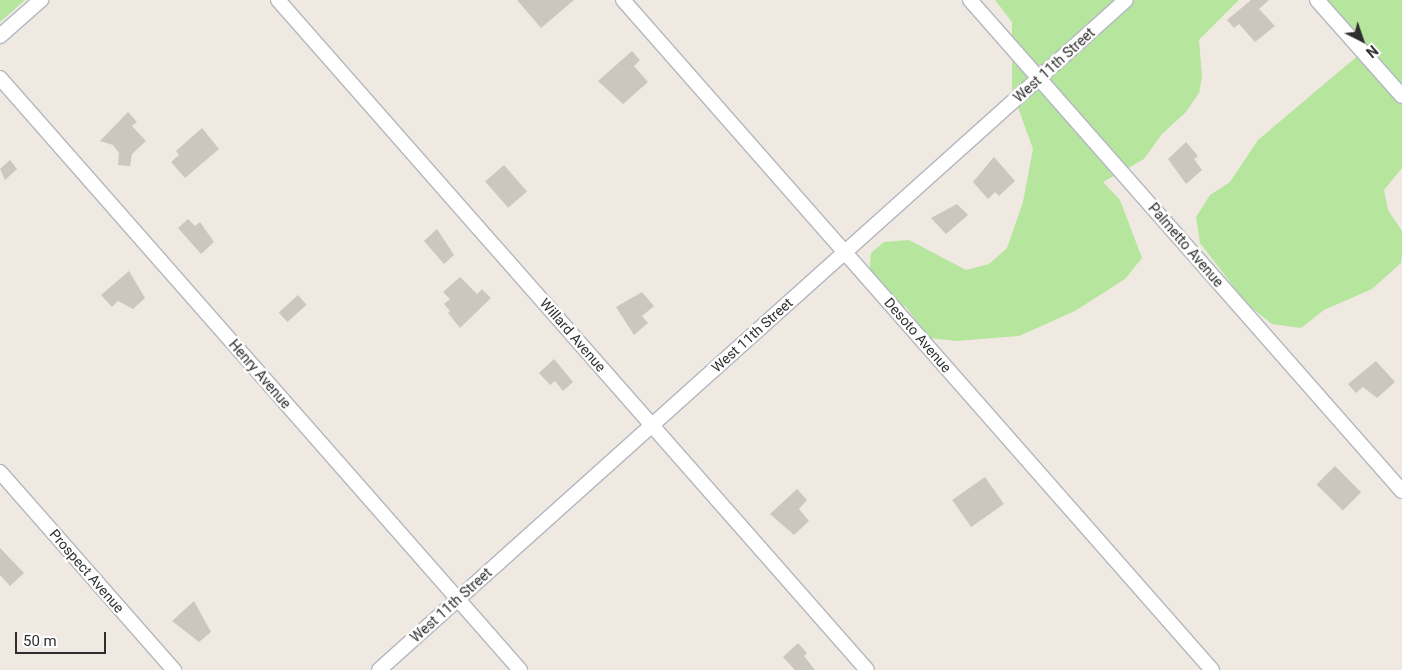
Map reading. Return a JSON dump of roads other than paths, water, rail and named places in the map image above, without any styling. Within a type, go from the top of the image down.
[{"type":"street","points":[[0,36],[40,0]]},
{"type":"street","name":"Willard Avenue","points":[[278,0],[866,670]]},
{"type":"street","name":"Desoto Avenue","points":[[624,0],[1212,670]]},
{"type":"street","name":"Palmetto Avenue","points":[[970,0],[1402,491]]},
{"type":"street","name":"West 11th Street","points":[[379,670],[651,424],[1126,0]]},
{"type":"street","points":[[1318,0],[1402,96]]},
{"type":"street","name":"Henry Avenue","points":[[0,78],[520,670]]},
{"type":"street","name":"Prospect Avenue","points":[[0,472],[174,670]]}]
